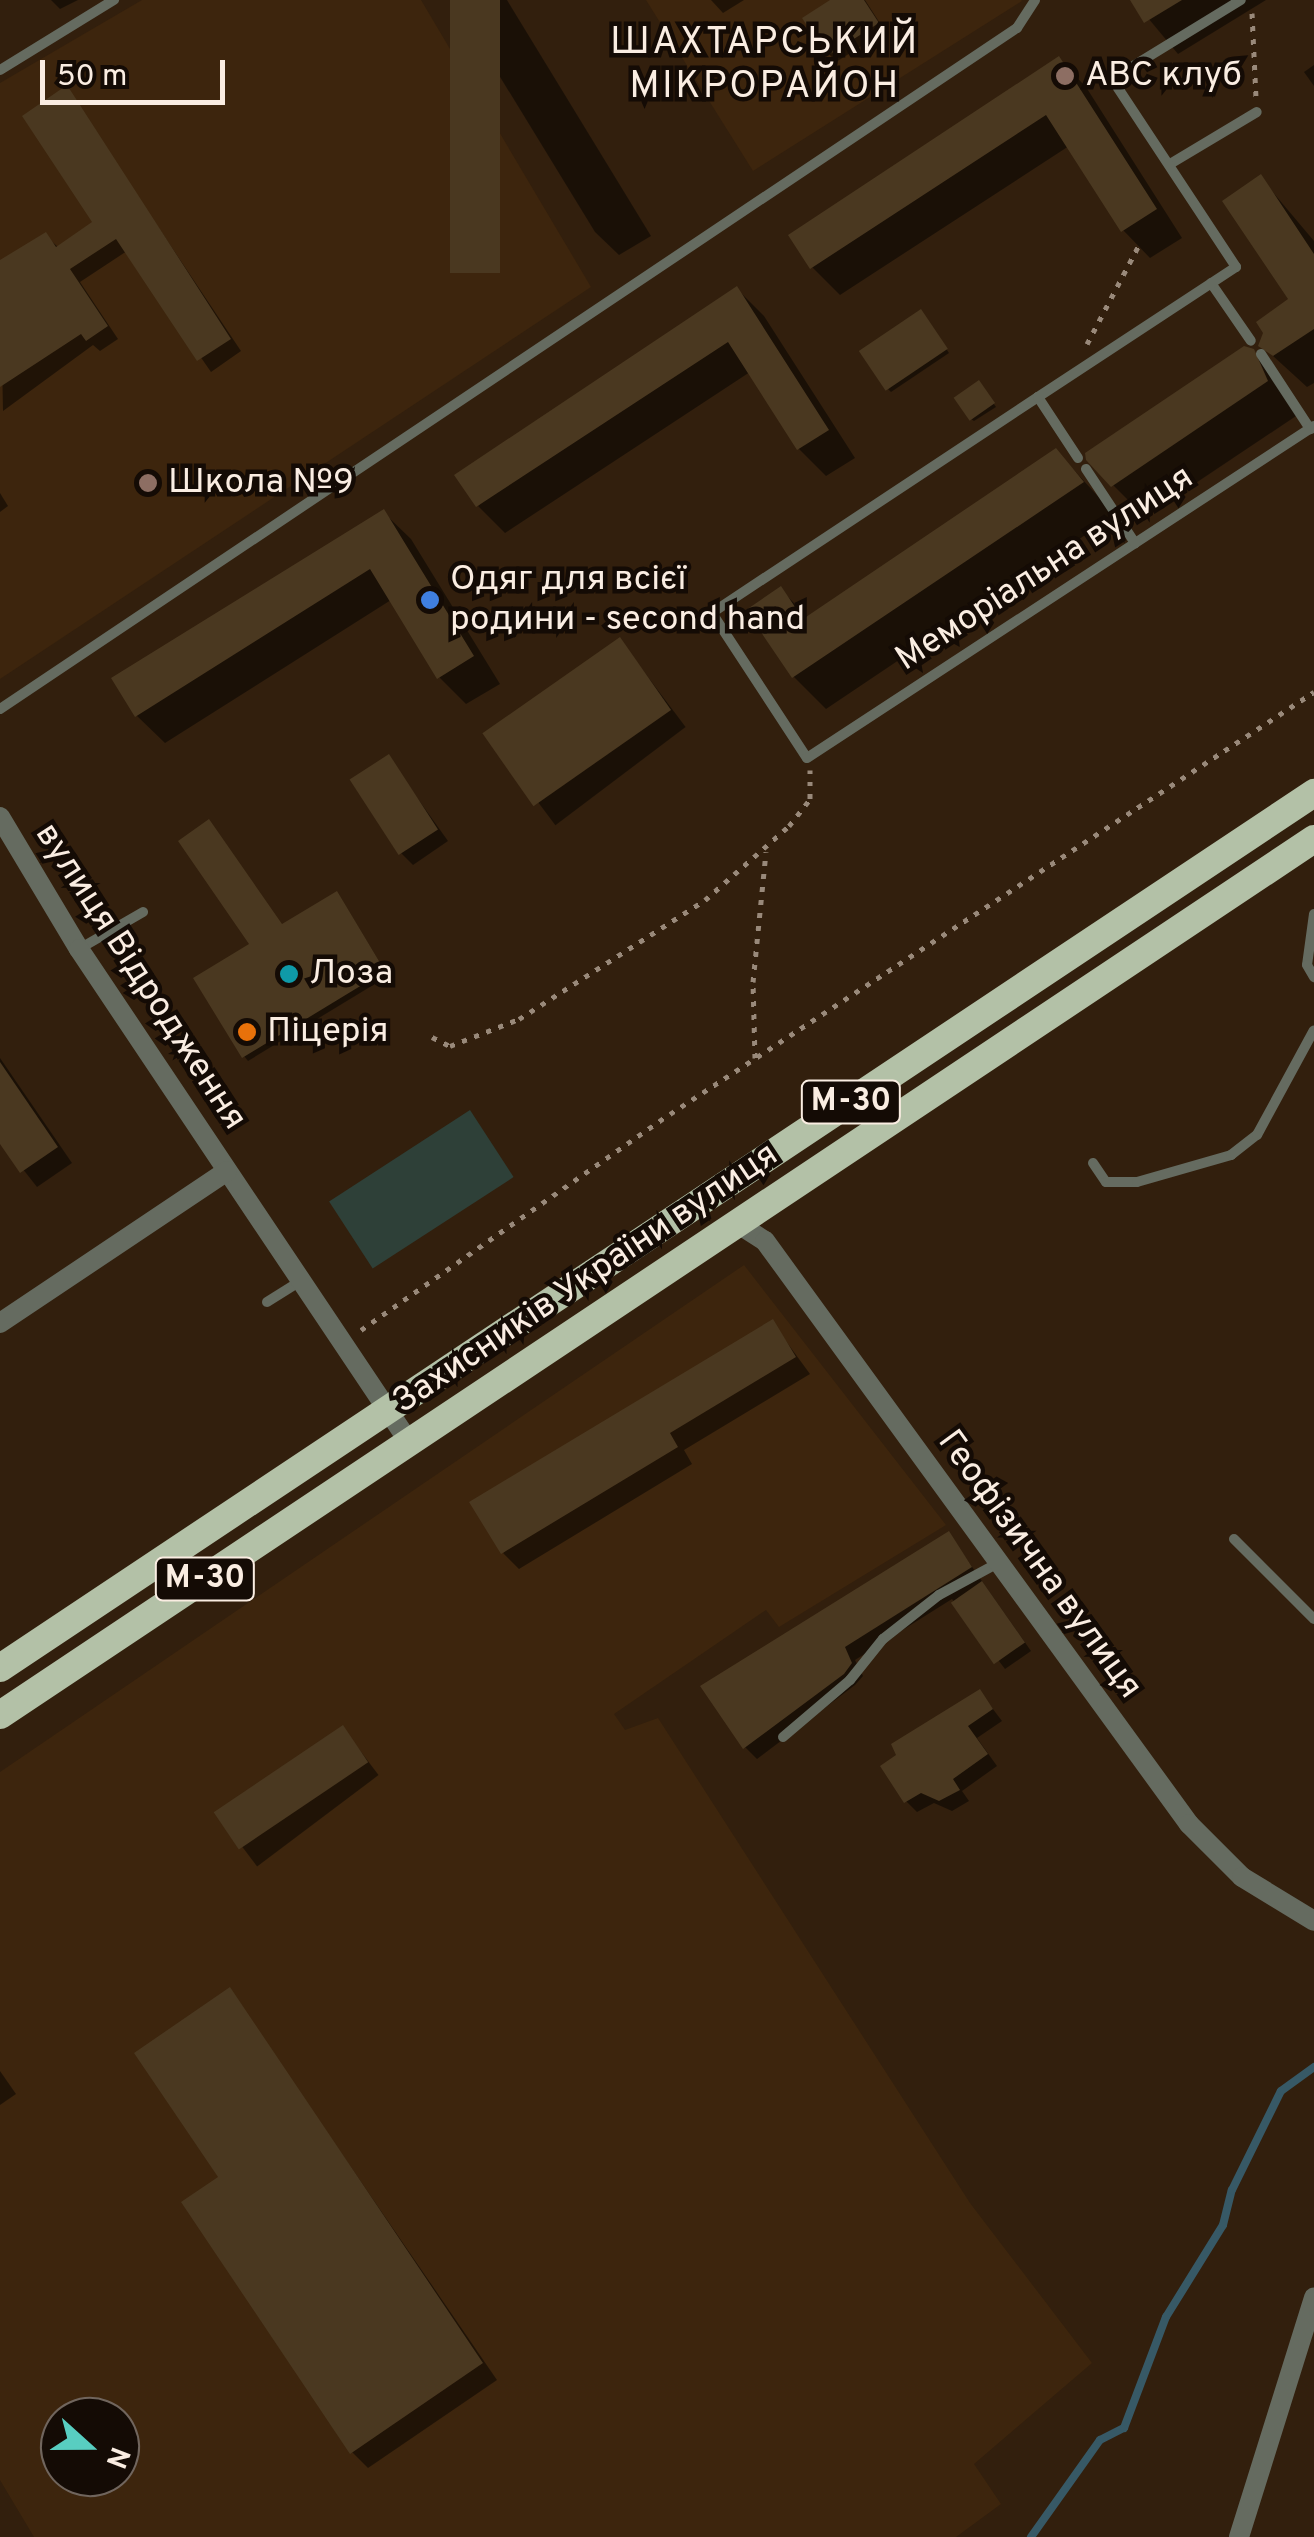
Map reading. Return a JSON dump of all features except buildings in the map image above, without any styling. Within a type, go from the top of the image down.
[{"type":"highway","name":"Захисників України вулиця","points":[[0,1668],[1314,793]]},
{"type":"highway","name":"Захисників України вулиця","points":[[0,1715],[1314,839]]},
{"type":"street","name":"вулиця Відродження","points":[[0,817],[80,949],[409,1442]]},
{"type":"street","points":[[0,1323],[227,1171]]},
{"type":"street","name":"Геофізична вулиця","points":[[737,1223],[764,1241],[1190,1824],[1242,1876],[1314,1920]]},
{"type":"street","points":[[1239,2537],[1314,2297]]},
{"type":"lane","points":[[0,70],[114,0]]},
{"type":"lane","points":[[0,708],[1017,28],[1035,0]]},
{"type":"lane","points":[[807,758],[712,613],[1236,267],[1112,79],[1241,0]]},
{"type":"lane","points":[[1170,164],[1257,112]]},
{"type":"lane","points":[[1212,283],[1252,341]]},
{"type":"lane","points":[[1261,354],[1312,428]]},
{"type":"lane","points":[[1038,397],[1078,458]]},
{"type":"lane","name":"Меморіальна вулиця","points":[[807,758],[1312,428]]},
{"type":"lane","points":[[1086,469],[1135,543]]},
{"type":"lane","points":[[80,949],[143,912]]},
{"type":"lane","points":[[1314,914],[1307,966],[1314,977]]},
{"type":"lane","points":[[1093,1163],[1106,1182],[1137,1182],[1231,1155],[1258,1135],[1314,1030]]},
{"type":"lane","points":[[267,1302],[302,1280]]},
{"type":"lane","points":[[1234,1539],[1314,1619]]},
{"type":"lane","points":[[783,1737],[850,1680],[897,1628],[939,1595],[999,1563]]},
{"type":"path","points":[[1251,0],[1257,112]]},
{"type":"path","points":[[1069,377],[1139,244]]},
{"type":"path","points":[[343,1343],[756,1058],[1314,692]]},
{"type":"path","points":[[432,1037],[450,1046],[472,1040],[542,1007],[705,900],[767,849],[810,799],[807,758]]},
{"type":"path","points":[[756,1058],[753,982],[767,849]]},
{"type":"shaded area","name":"Школа №9","points":[[142,0],[421,0],[591,287],[0,679],[0,83]]},
{"type":"shaded area","points":[[646,0],[1021,0],[1022,1],[753,171]]},
{"type":"shaded area","points":[[744,1265],[946,1525],[779,1627],[766,1610],[614,1714],[625,1730],[658,1718],[970,2203],[1092,2363],[974,2464],[1001,2504],[956,2537],[34,2537],[0,2480],[0,1772]]},
{"type":"green space","points":[[470,1110],[514,1177],[373,1269],[329,1201]]},
{"type":"waterway","points":[[1031,2537],[1100,2440],[1124,2428],[1166,2317],[1223,2225],[1232,2190],[1281,2091],[1314,2067]]},
{"type":"place","name":"ABC клуб","points":[[1065,76]]},
{"type":"place","name":"Школа №9","points":[[148,483]]},
{"type":"place","name":"Одяг для всієї родини - second hand","points":[[430,600]]},
{"type":"place","name":"Лоза","points":[[289,974]]},
{"type":"place","name":"Піцерія","points":[[247,1032]]},
{"type":"district","name":"ШАХТАРСЬКИЙ МІКРОРАЙОН","points":[[765,66]]}]
